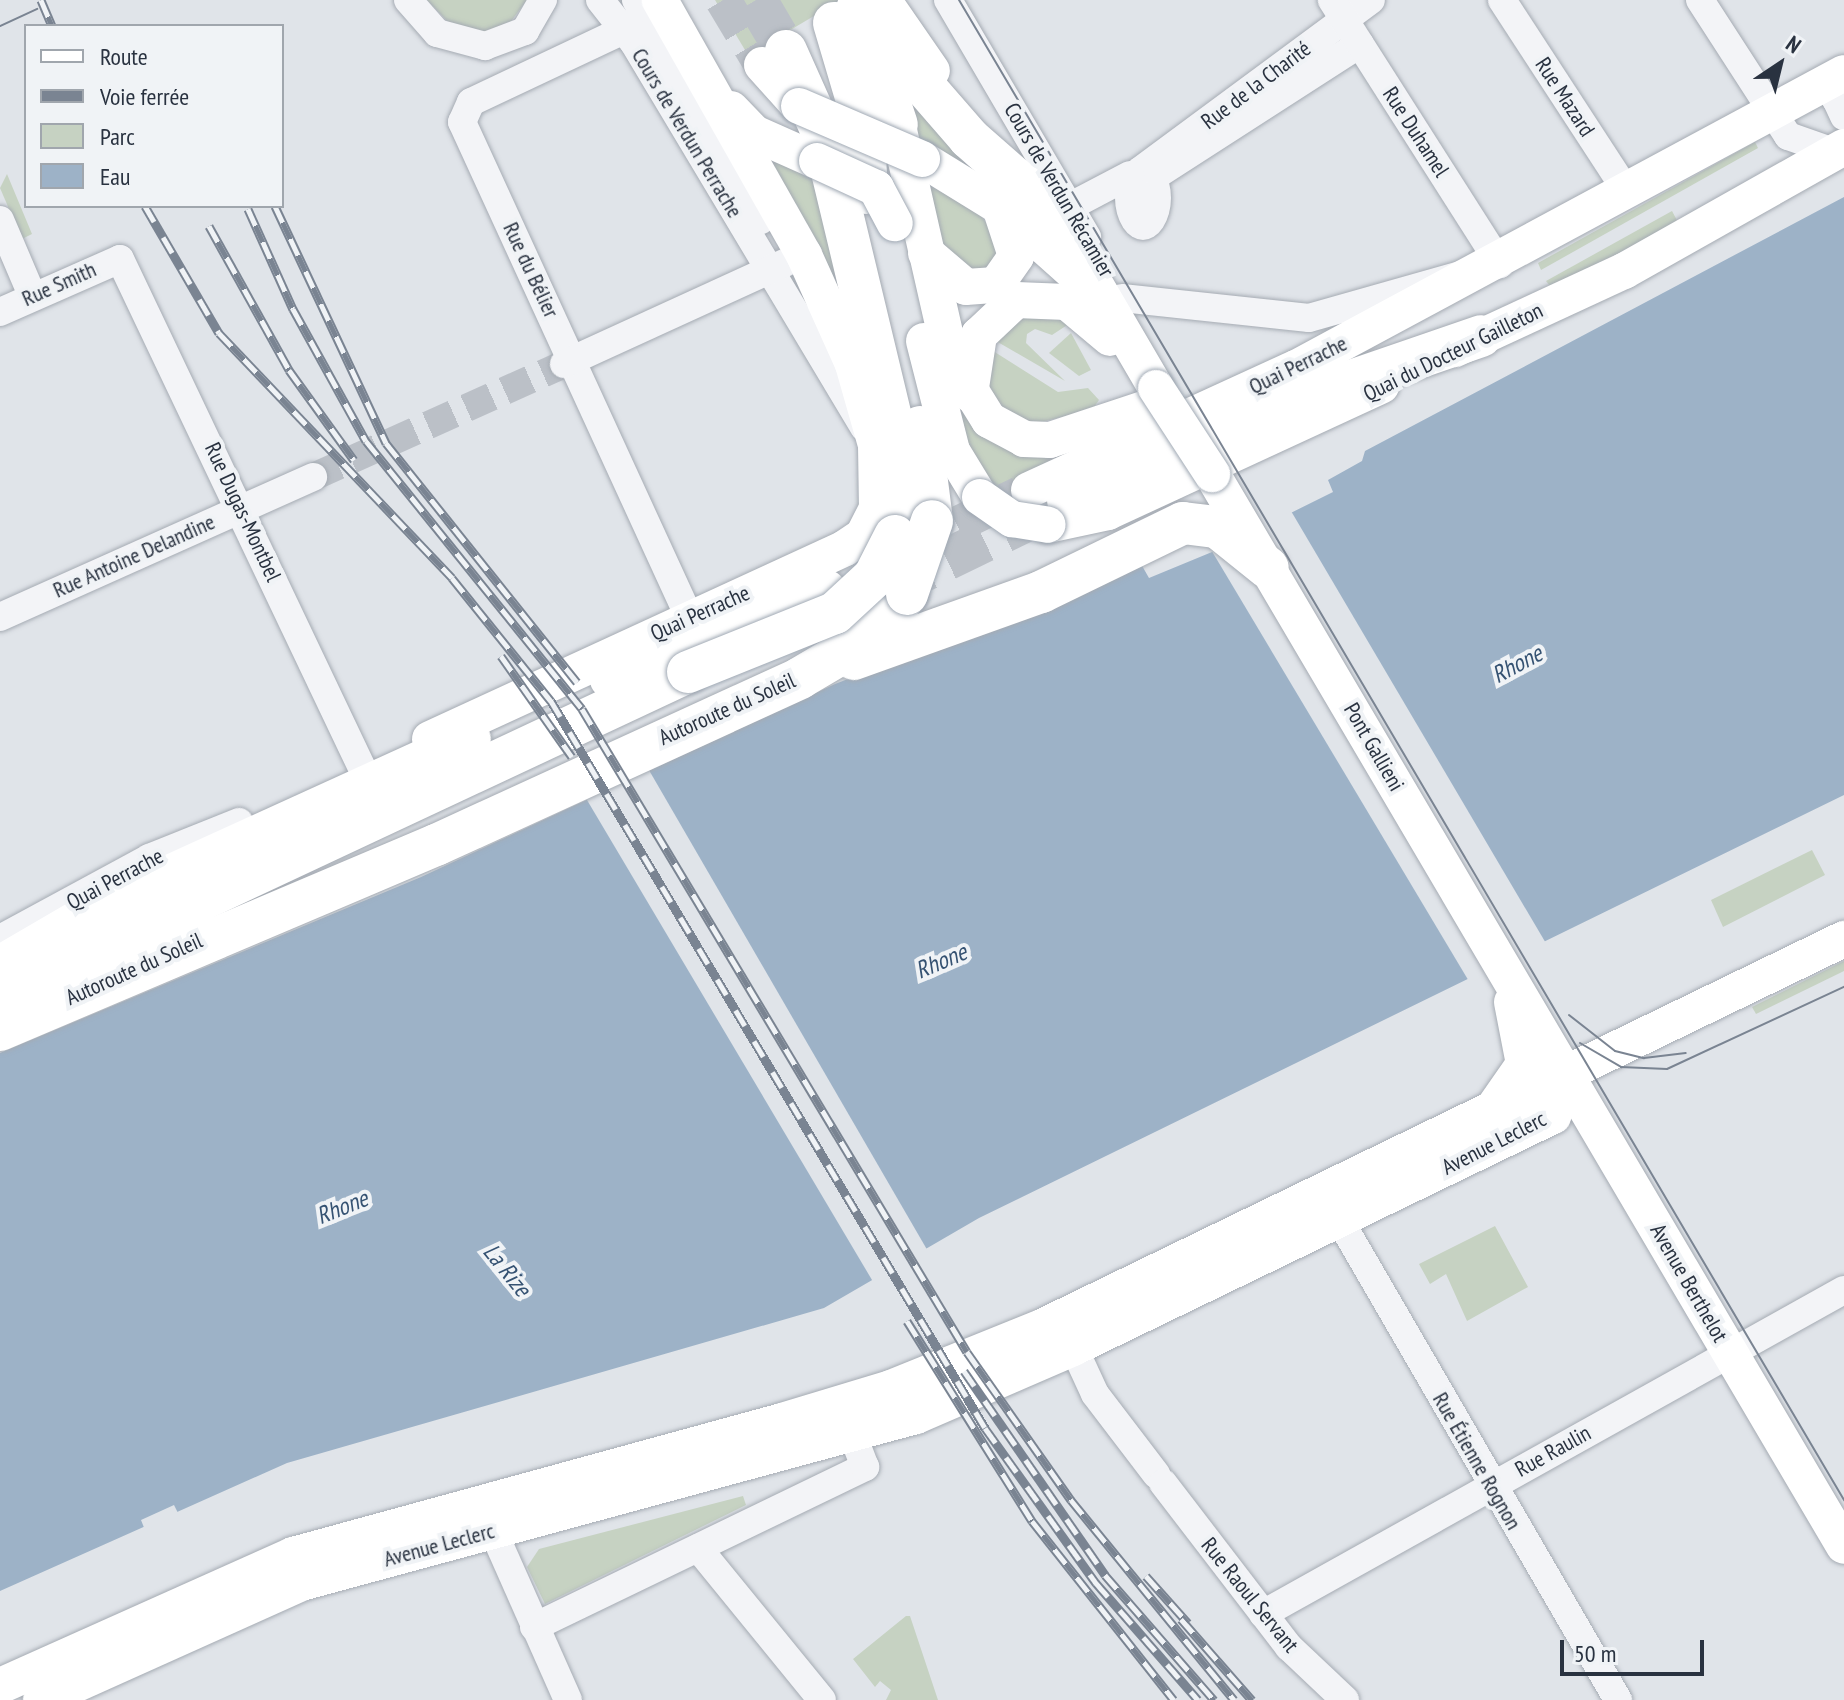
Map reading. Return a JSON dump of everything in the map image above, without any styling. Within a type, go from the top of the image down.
[{"type":"highway","points":[[822,31],[1056,205]]},
{"type":"highway","points":[[822,31],[897,125]]},
{"type":"highway","name":"Autoroute du Soleil","points":[[0,1030],[436,845],[609,761],[800,678],[866,639],[907,594],[914,528],[927,455],[867,193],[863,121],[822,31]]},
{"type":"highway","name":"Autoroute du Soleil","points":[[822,31],[823,134],[898,447],[914,528]]},
{"type":"highway","points":[[1058,513],[1249,416],[1481,336]]},
{"type":"highway","points":[[800,678],[1041,592],[1169,526],[1221,517],[1268,568]]},
{"type":"highway","name":"Autoroute du Soleil","points":[[0,994],[688,672],[835,613],[874,577],[914,528]]},
{"type":"highway","points":[[609,761],[739,673]]},
{"type":"highway","points":[[115,901],[515,718]]},
{"type":"highway","points":[[0,967],[115,901],[239,822]]},
{"type":"main road","points":[[650,3],[741,122],[876,188],[895,223],[945,431],[980,497],[1012,519],[1058,513]]},
{"type":"main road","name":"Quai Perrache","points":[[239,822],[452,730],[863,536],[877,509],[876,445],[853,364],[804,255],[650,3]]},
{"type":"main road","points":[[822,31],[799,106],[922,159],[1000,207],[1109,297]]},
{"type":"main road","points":[[897,125],[951,359],[970,398],[989,420],[1024,439],[1080,435],[1234,370],[1392,319],[1500,264],[1843,74]]},
{"type":"main road","name":"Quai du Docteur Gailleton","points":[[1481,336],[1624,271],[1839,150]]},
{"type":"main road","points":[[1056,205],[1212,474],[1221,517]]},
{"type":"main road","points":[[926,253],[966,287],[996,285],[1016,256],[1000,207]]},
{"type":"main road","points":[[970,398],[979,335],[1003,307],[1024,297],[1067,302],[1156,378]]},
{"type":"main road","name":"Quai Perrache","points":[[1029,490],[1392,319]]},
{"type":"main road","name":"Pont Gallieni","points":[[1268,568],[1506,972],[1534,1031]]},
{"type":"main road","name":"Quai Perrache","points":[[452,730],[515,718],[828,588]]},
{"type":"main road","points":[[1568,1077],[1698,1008],[1844,939]]},
{"type":"main road","points":[[1493,1108],[1522,1071],[1534,1031],[1576,1058],[1646,1022],[1698,1008]]},
{"type":"main road","name":"Avenue Berthelot","points":[[1534,1031],[1568,1077],[1838,1529]]},
{"type":"main road","name":"Avenue Leclerc","points":[[0,1686],[293,1555],[486,1517],[859,1451],[1067,1334],[1493,1108],[1568,1077]]},
{"type":"main road","name":"Avenue Leclerc","points":[[41,1700],[301,1583],[486,1517],[782,1421],[1067,1334],[1339,1219],[1553,1116],[1568,1077]]},
{"type":"street","points":[[408,0],[437,33],[485,46],[525,31],[543,0]]},
{"type":"street","name":"Cours de Verdun Perrache","points":[[600,0],[617,30],[634,43],[777,266]]},
{"type":"street","name":"Cours de Verdun Récamier","points":[[948,0],[1056,205]]},
{"type":"street","name":"Rue de la Charité","points":[[1141,175],[1338,9],[1371,0]]},
{"type":"street","name":"Rue Mazard","points":[[1502,0],[1628,193]]},
{"type":"street","points":[[1700,0],[1788,136],[1839,150]]},
{"type":"street","name":"Cours de Verdun Perrache","points":[[650,3],[777,266],[876,445]]},
{"type":"street","name":"Rue du Bélier","points":[[650,3],[617,30],[471,102],[462,122],[568,362],[689,617]]},
{"type":"street","name":"Rue Duhamel","points":[[1338,9],[1500,264]]},
{"type":"street","name":"Rue de la Charité","points":[[1056,205],[1141,175],[1360,44]]},
{"type":"street","points":[[1843,74],[1836,99],[1844,116]]},
{"type":"street","points":[[0,220],[32,295]]},
{"type":"street","name":"Rue Smith","points":[[0,312],[32,295],[120,259]]},
{"type":"street","name":"Rue Dugas-Montbel","points":[[120,259],[362,768]]},
{"type":"street","points":[[1109,297],[1309,318],[1500,264]]},
{"type":"street","points":[[568,362],[777,266]]},
{"type":"street","name":"Rue Antoine Delandine","points":[[0,617],[313,477]]},
{"type":"street","name":"Quai Perrache","points":[[0,939],[149,858],[239,822]]},
{"type":"street","name":"Rue Étienne Rognon","points":[[1339,1219],[1490,1486],[1618,1700]]},
{"type":"street","name":"Rue Raulin","points":[[1263,1614],[1844,1290]]},
{"type":"street","name":"Rue Raoul Servant","points":[[1067,1334],[1095,1394],[1263,1614],[1345,1700]]},
{"type":"street","name":"Avenue Leclerc","points":[[534,1627],[698,1548],[859,1451],[867,1407],[891,1388]]},
{"type":"street","name":"Avenue Leclerc","points":[[782,1421],[818,1420],[859,1451]]},
{"type":"street","points":[[486,1517],[568,1700]]},
{"type":"street","points":[[698,1548],[822,1700]]},
{"type":"green space","points":[[427,0],[527,0],[509,24],[490,33],[453,27]]},
{"type":"green space","points":[[715,0],[841,0],[748,55]]},
{"type":"green space","points":[[896,73],[1017,199],[919,144]]},
{"type":"green space","points":[[747,142],[818,173],[852,319]]},
{"type":"green space","points":[[1755,142],[1758,148],[1541,270],[1538,263]]},
{"type":"green space","points":[[7,174],[32,234],[22,239],[0,188]]},
{"type":"green space","points":[[929,185],[977,211],[1003,244],[982,278],[944,249]]},
{"type":"green space","points":[[1672,211],[1679,224],[1619,258],[1550,286],[1546,281]]},
{"type":"green space","points":[[1037,304],[1078,318],[1052,335],[1035,329],[1027,334],[1026,343],[1065,381],[996,341],[990,349],[1058,392],[1088,388],[1099,400],[1092,410],[1024,426],[989,400],[978,364],[1002,318]]},
{"type":"green space","points":[[1071,333],[1091,370],[1079,376],[1049,353]]},
{"type":"green space","points":[[955,395],[1080,453],[993,490],[965,448]]},
{"type":"green space","points":[[1812,850],[1825,875],[1723,927],[1711,900]]},
{"type":"green space","points":[[1844,961],[1844,971],[1756,1014],[1752,1007]]},
{"type":"green space","points":[[1495,1226],[1528,1287],[1467,1321],[1446,1274],[1430,1284],[1419,1264]]},
{"type":"green space","points":[[743,1496],[746,1505],[545,1604],[527,1567],[539,1549]]},
{"type":"green space","points":[[906,1616],[910,1616],[938,1700],[886,1700],[891,1690],[880,1681],[875,1687],[853,1659]]},
{"type":"water","points":[[1844,197],[1844,795],[979,1218],[824,1308],[287,1463],[0,1591],[0,1053],[421,877],[835,684],[1141,564],[1149,578],[1212,552],[1333,492],[1328,480],[1362,461],[1365,451]]},
{"type":"pier","points":[[1291,511],[1547,945],[1470,983],[1210,548]]},
{"type":"pier","points":[[646,765],[929,1253],[875,1285],[584,795]]},
{"type":"pier","points":[[174,1505],[179,1515],[145,1530],[141,1520]]},
{"type":"tunnel","points":[[723,0],[762,65]]},
{"type":"tunnel","points":[[756,0],[786,51]]},
{"type":"tunnel","points":[[313,477],[564,364]]},
{"type":"tunnel","points":[[908,548],[1020,494]]},
{"type":"tunnel","points":[[890,587],[1053,508]]},
{"type":"tram line","points":[[959,0],[1844,1500]]},
{"type":"tram line","points":[[0,26],[37,9]]},
{"type":"tram line","points":[[1580,1043],[1621,1067],[1667,1069],[1844,987]]},
{"type":"tram line","points":[[1569,1015],[1615,1051],[1644,1058],[1686,1053]]},
{"type":"railway","points":[[41,0],[51,24]]},
{"type":"railway","points":[[146,208],[219,333],[452,578],[551,701],[985,1428],[1096,1583],[1198,1700]]},
{"type":"railway","points":[[276,208],[386,443],[577,682]]},
{"type":"railway","points":[[248,209],[293,309],[366,441],[582,709],[967,1352],[1071,1500],[1234,1700]]},
{"type":"railway","points":[[209,226],[289,370],[354,460]]},
{"type":"railway","points":[[501,656],[572,757]]},
{"type":"railway","points":[[907,1321],[1032,1521],[1174,1700]]},
{"type":"railway","points":[[964,1371],[1105,1575],[1214,1700]]},
{"type":"railway","points":[[1146,1576],[1188,1623]]},
{"type":"railway","points":[[1181,1619],[1252,1700]]},
{"type":"water label","name":"Rhone","points":[[1517,664]]},
{"type":"water label","name":"Rhone","points":[[941,961]]},
{"type":"water label","name":"Rhone","points":[[342,1207]]},
{"type":"water label","name":"La Rize","points":[[507,1270]]}]
